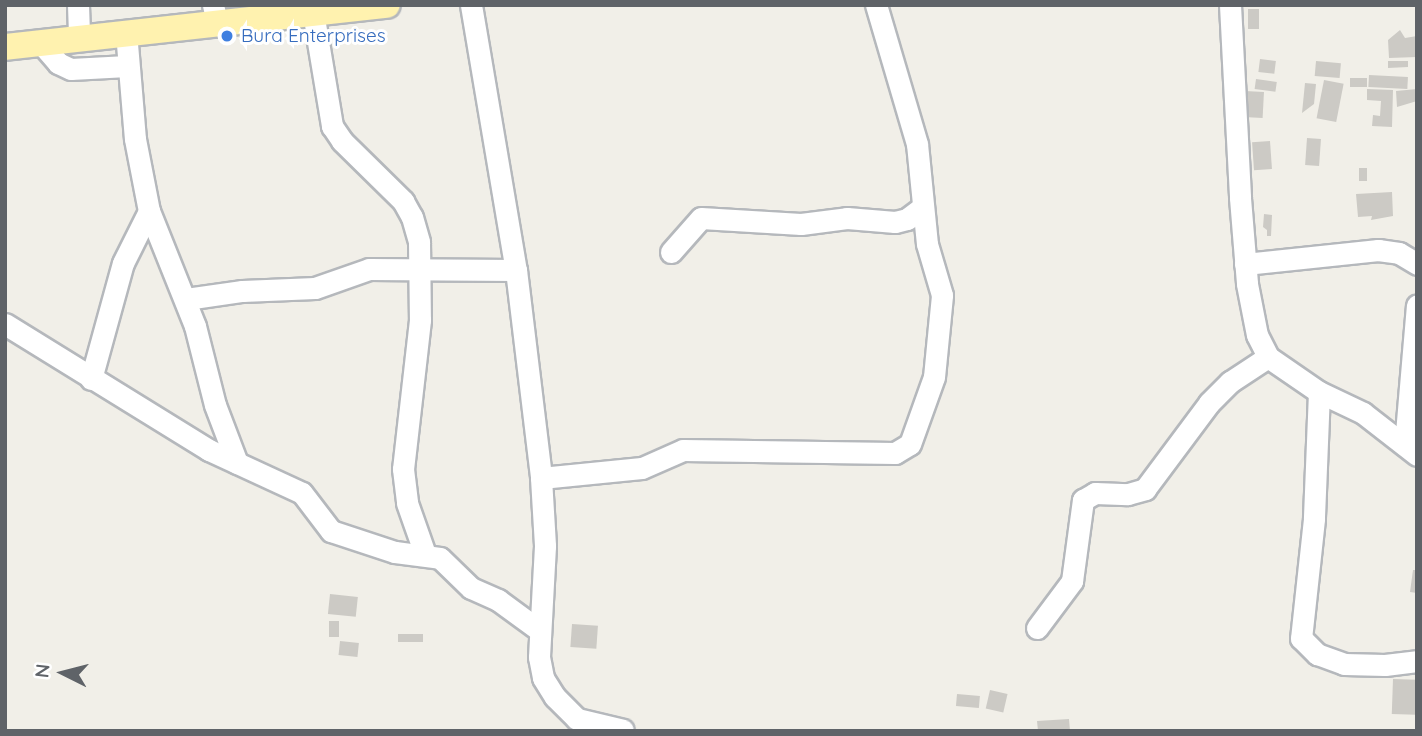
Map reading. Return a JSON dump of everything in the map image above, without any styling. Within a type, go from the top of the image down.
[{"type":"main road","points":[[5,47],[126,32],[215,14],[313,12],[387,5]]},
{"type":"street","points":[[78,5],[79,37]]},
{"type":"street","points":[[471,5],[516,270],[541,478],[545,546],[539,630],[543,678],[555,697],[577,719],[623,730]]},
{"type":"street","points":[[541,478],[642,468],[683,450],[895,453],[905,449],[916,436],[939,346],[941,287],[927,244],[917,144],[876,5]]},
{"type":"street","points":[[1230,5],[1234,129],[1245,264],[1255,329],[1268,357],[1319,392],[1363,412],[1411,450]]},
{"type":"street","points":[[313,12],[329,118],[342,141],[404,201],[416,230],[421,270],[420,320],[403,469],[407,503],[425,554]]},
{"type":"street","points":[[126,32],[135,139],[149,211],[186,299],[215,405],[237,463]]},
{"type":"street","points":[[40,42],[58,63],[71,69],[127,66]]},
{"type":"street","points":[[671,252],[701,218],[801,224],[847,218],[895,222],[907,219],[923,207]]},
{"type":"street","points":[[91,379],[123,263],[149,211]]},
{"type":"street","points":[[1245,264],[1378,250],[1399,253],[1417,264]]},
{"type":"street","points":[[186,299],[242,291],[315,288],[362,270],[516,270]]},
{"type":"street","points":[[1411,450],[1417,306]]},
{"type":"street","points":[[5,324],[209,450],[302,493],[334,533],[395,552],[425,554],[449,564],[471,588],[498,600],[539,630]]},
{"type":"street","points":[[1037,628],[1072,582],[1083,500],[1095,493],[1128,494],[1145,489],[1209,403],[1230,382],[1268,357]]},
{"type":"street","points":[[1319,392],[1314,519],[1301,638],[1317,654],[1344,664],[1385,665],[1417,661]]},
{"type":"building","points":[[1248,9],[1259,9],[1259,29],[1248,29]]},
{"type":"building","points":[[1400,30],[1405,38],[1417,36],[1417,57],[1389,58],[1388,40]]},
{"type":"building","points":[[1260,59],[1276,61],[1274,74],[1258,72]]},
{"type":"building","points":[[1316,61],[1341,63],[1340,78],[1315,76]]},
{"type":"building","points":[[1388,61],[1408,61],[1408,67],[1388,68]]},
{"type":"building","points":[[1369,75],[1408,77],[1407,89],[1368,87]]},
{"type":"building","points":[[1350,78],[1367,78],[1367,87],[1350,87]]},
{"type":"building","points":[[1256,79],[1277,82],[1275,92],[1255,89]]},
{"type":"building","points":[[1324,80],[1344,84],[1336,122],[1317,118]]},
{"type":"building","points":[[1305,83],[1316,84],[1314,104],[1302,113]]},
{"type":"building","points":[[1367,89],[1393,90],[1392,127],[1372,126],[1373,115],[1380,116],[1381,101],[1367,100]]},
{"type":"building","points":[[1417,89],[1417,101],[1397,107],[1396,91]]},
{"type":"building","points":[[1245,91],[1264,92],[1263,118],[1244,117]]},
{"type":"building","points":[[1307,138],[1321,139],[1319,166],[1305,165]]},
{"type":"building","points":[[1270,141],[1272,169],[1254,170],[1252,142]]},
{"type":"building","points":[[1359,168],[1367,168],[1367,181],[1359,181]]},
{"type":"building","points":[[1392,192],[1393,216],[1371,220],[1372,216],[1358,217],[1356,194]]},
{"type":"building","points":[[1264,214],[1272,215],[1271,236],[1267,236],[1267,230],[1263,227]]},
{"type":"building","points":[[1413,570],[1417,570],[1417,593],[1410,592]]},
{"type":"building","points":[[330,594],[358,597],[356,617],[328,614]]},
{"type":"building","points":[[329,621],[339,621],[339,637],[329,637]]},
{"type":"building","points":[[572,624],[598,626],[596,649],[570,647]]},
{"type":"building","points":[[398,634],[423,634],[423,642],[398,642]]},
{"type":"building","points":[[340,641],[359,643],[357,657],[339,655]]},
{"type":"building","points":[[1393,679],[1417,680],[1416,715],[1392,714]]},
{"type":"building","points":[[990,690],[1008,694],[1003,713],[986,709]]},
{"type":"building","points":[[957,694],[980,696],[979,708],[956,706]]},
{"type":"building","points":[[1069,719],[1070,731],[1038,731],[1037,721]]},
{"type":"place","name":"Bura Enterprises","points":[[227,36]]}]
